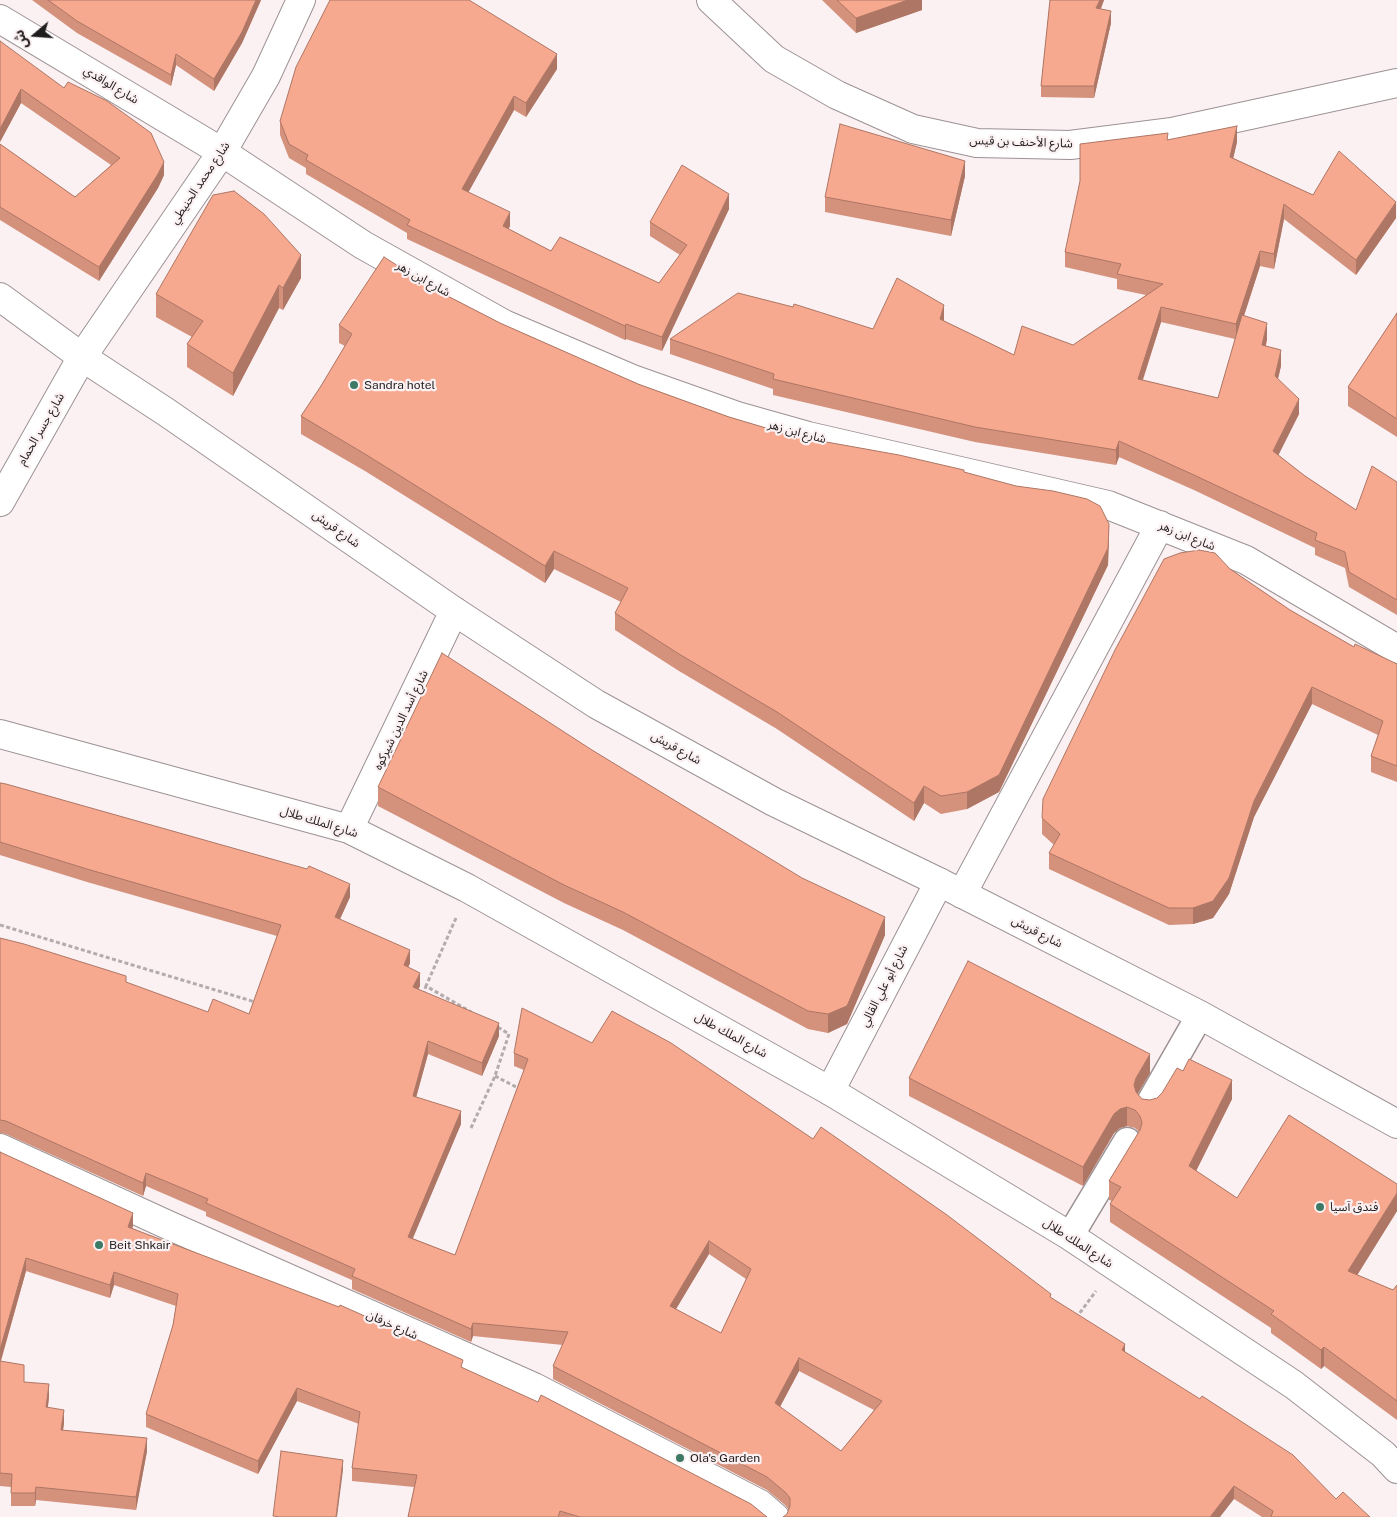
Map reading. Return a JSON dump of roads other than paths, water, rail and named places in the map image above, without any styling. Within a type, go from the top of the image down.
[{"type":"street","name":"شارع محمد الحنيطي","points":[[82,357],[222,152],[266,76],[301,0]]},
{"type":"street","name":"شارع الأحنف بن قيس","points":[[711,0],[774,59],[837,95],[912,129],[977,143],[1070,145],[1172,132],[1397,83]]},
{"type":"street","name":"شارع الواقدي","points":[[0,19],[222,152]]},
{"type":"street","name":"شارع ابن زهر","points":[[222,152],[363,245],[504,324],[635,380],[754,421],[808,436],[1108,505],[1160,524],[1246,560],[1397,649]]},
{"type":"street","name":"شارع قريش","points":[[0,297],[82,357],[166,412],[454,611],[596,704],[774,802],[950,888],[1200,1015],[1397,1124]]},
{"type":"street","name":"شارع جسر الحمام","points":[[0,502],[82,357]]},
{"type":"street","name":"شارع أبو علي القالي","points":[[830,1090],[950,888],[1160,524]]},
{"type":"street","name":"شارع أسد الدين شيركوه","points":[[349,829],[454,611]]},
{"type":"street","name":"شارع الملك طلال","points":[[0,734],[349,829],[467,888],[830,1090],[1070,1236],[1294,1385],[1383,1454],[1397,1469]]},
{"type":"street","points":[[1149,1104],[1200,1015]]},
{"type":"street","points":[[1070,1236],[1127,1140]]},
{"type":"street","name":"شارع خرفان","points":[[0,1148],[168,1226],[534,1387],[760,1504],[775,1517]]},
{"type":"place","name":"Sandra hotel","points":[[354,385]]},
{"type":"place","name":"فندق آسيا","points":[[1320,1207]]},
{"type":"place","name":"Beit Shkair","points":[[99,1245]]},
{"type":"place","name":"Ola's Garden","points":[[680,1458]]}]
